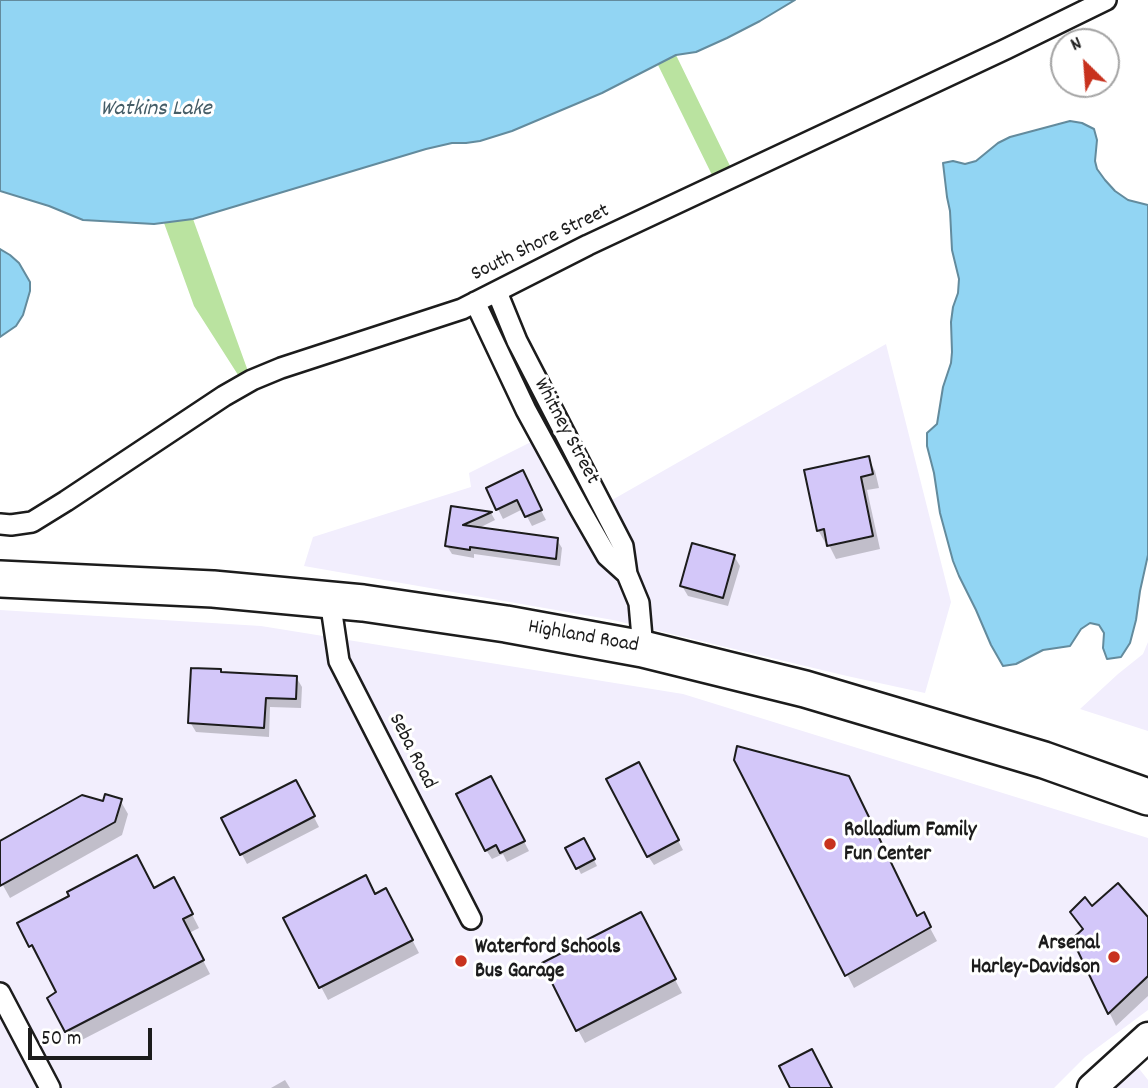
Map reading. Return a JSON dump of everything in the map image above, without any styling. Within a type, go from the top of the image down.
[{"type":"highway","name":"Highland Road","points":[[0,579],[213,589],[363,603],[496,622],[643,649],[805,689],[1044,760],[1148,797]]},
{"type":"street","name":"South Shore Street","points":[[0,524],[32,522],[252,380],[462,309],[587,245],[994,55],[1105,0]]},
{"type":"street","name":"Whitney Street","points":[[497,292],[517,341],[623,546],[627,574],[639,603],[643,649]]},
{"type":"street","name":"Whitney Street","points":[[475,302],[509,376],[607,556],[627,574]]},
{"type":"street","points":[[509,376],[530,366]]},
{"type":"street","points":[[544,443],[565,432]]},
{"type":"street","name":"Seba Road","points":[[330,600],[339,661],[471,919]]},
{"type":"street","points":[[0,993],[50,1088]]},
{"type":"street","points":[[1091,1088],[1148,1037]]},
{"type":"shaded area","points":[[886,344],[951,602],[925,693],[613,620],[304,566],[313,537],[471,487],[469,473],[567,424],[612,500]]},
{"type":"shaded area","points":[[0,610],[261,626],[683,694],[1148,838],[1148,1010],[1085,1057],[1054,1088],[0,1088]]},
{"type":"shaded area","points":[[1148,642],[1148,731],[1080,709],[1143,654]]},
{"type":"shaded area","points":[[1137,1066],[1148,1080],[1148,1088],[1114,1088]]},
{"type":"green space","points":[[676,55],[731,168],[713,177],[658,65]]},
{"type":"green space","points":[[193,219],[249,374],[240,378],[194,306],[164,223]]},
{"type":"water","name":"Watkins Lake","points":[[0,0],[795,0],[727,38],[696,52],[676,55],[602,93],[512,131],[480,141],[452,143],[426,149],[193,219],[154,224],[83,220],[0,191]]},
{"type":"water","points":[[1070,121],[1094,129],[1097,140],[1097,169],[1115,191],[1128,200],[1148,205],[1148,555],[1130,643],[1121,657],[1107,659],[1103,648],[1104,633],[1099,625],[1090,623],[1081,629],[1070,646],[1043,650],[1016,664],[1003,666],[953,561],[927,446],[927,433],[937,424],[943,387],[951,363],[951,322],[959,279],[952,250],[943,163],[953,161],[965,164],[976,161],[1010,137]]},
{"type":"water","points":[[0,249],[19,263],[30,282],[30,291],[23,315],[16,326],[0,337]]},
{"type":"building","points":[[869,456],[873,474],[861,477],[873,536],[827,546],[824,529],[817,531],[804,470]]},
{"type":"building","points":[[523,470],[542,510],[525,517],[517,500],[496,510],[486,488]]},
{"type":"building","points":[[451,506],[492,512],[463,525],[558,538],[556,559],[445,546]]},
{"type":"building","points":[[692,543],[735,555],[723,598],[680,586]]},
{"type":"building","points":[[191,668],[297,676],[296,699],[266,698],[264,728],[188,723]]},
{"type":"building","name":"Rolladium Family Fun Center","points":[[737,746],[849,776],[917,916],[924,912],[931,927],[845,976],[734,760]]},
{"type":"building","points":[[639,762],[679,840],[647,857],[606,779]]},
{"type":"building","points":[[491,776],[525,841],[500,853],[496,845],[485,851],[456,794]]},
{"type":"building","points":[[296,780],[315,816],[240,855],[221,818]]},
{"type":"building","points":[[105,794],[122,799],[115,822],[0,886],[0,841],[82,795],[103,801]]},
{"type":"building","points":[[584,838],[595,859],[576,869],[565,848]]},
{"type":"building","points":[[137,855],[154,888],[174,877],[193,914],[183,919],[204,960],[65,1032],[47,998],[56,992],[32,945],[29,947],[17,923],[69,896],[67,892]]},
{"type":"building","points":[[366,875],[375,894],[386,888],[413,940],[319,988],[283,918]]},
{"type":"building","name":"Arsenal Harley-Davidson","points":[[1118,883],[1148,917],[1148,976],[1108,1014],[1072,939],[1083,929],[1070,912],[1085,897],[1092,906]]},
{"type":"building","points":[[641,912],[676,979],[576,1031],[542,963]]},
{"type":"building","points":[[812,1049],[832,1088],[790,1088],[779,1066]]},
{"type":"place","name":"Rolladium Family Fun Center","points":[[830,844]]},
{"type":"place","name":"Arsenal Harley-Davidson","points":[[1114,957]]},
{"type":"place","name":"Waterford Schools Bus Garage","points":[[461,961]]}]
